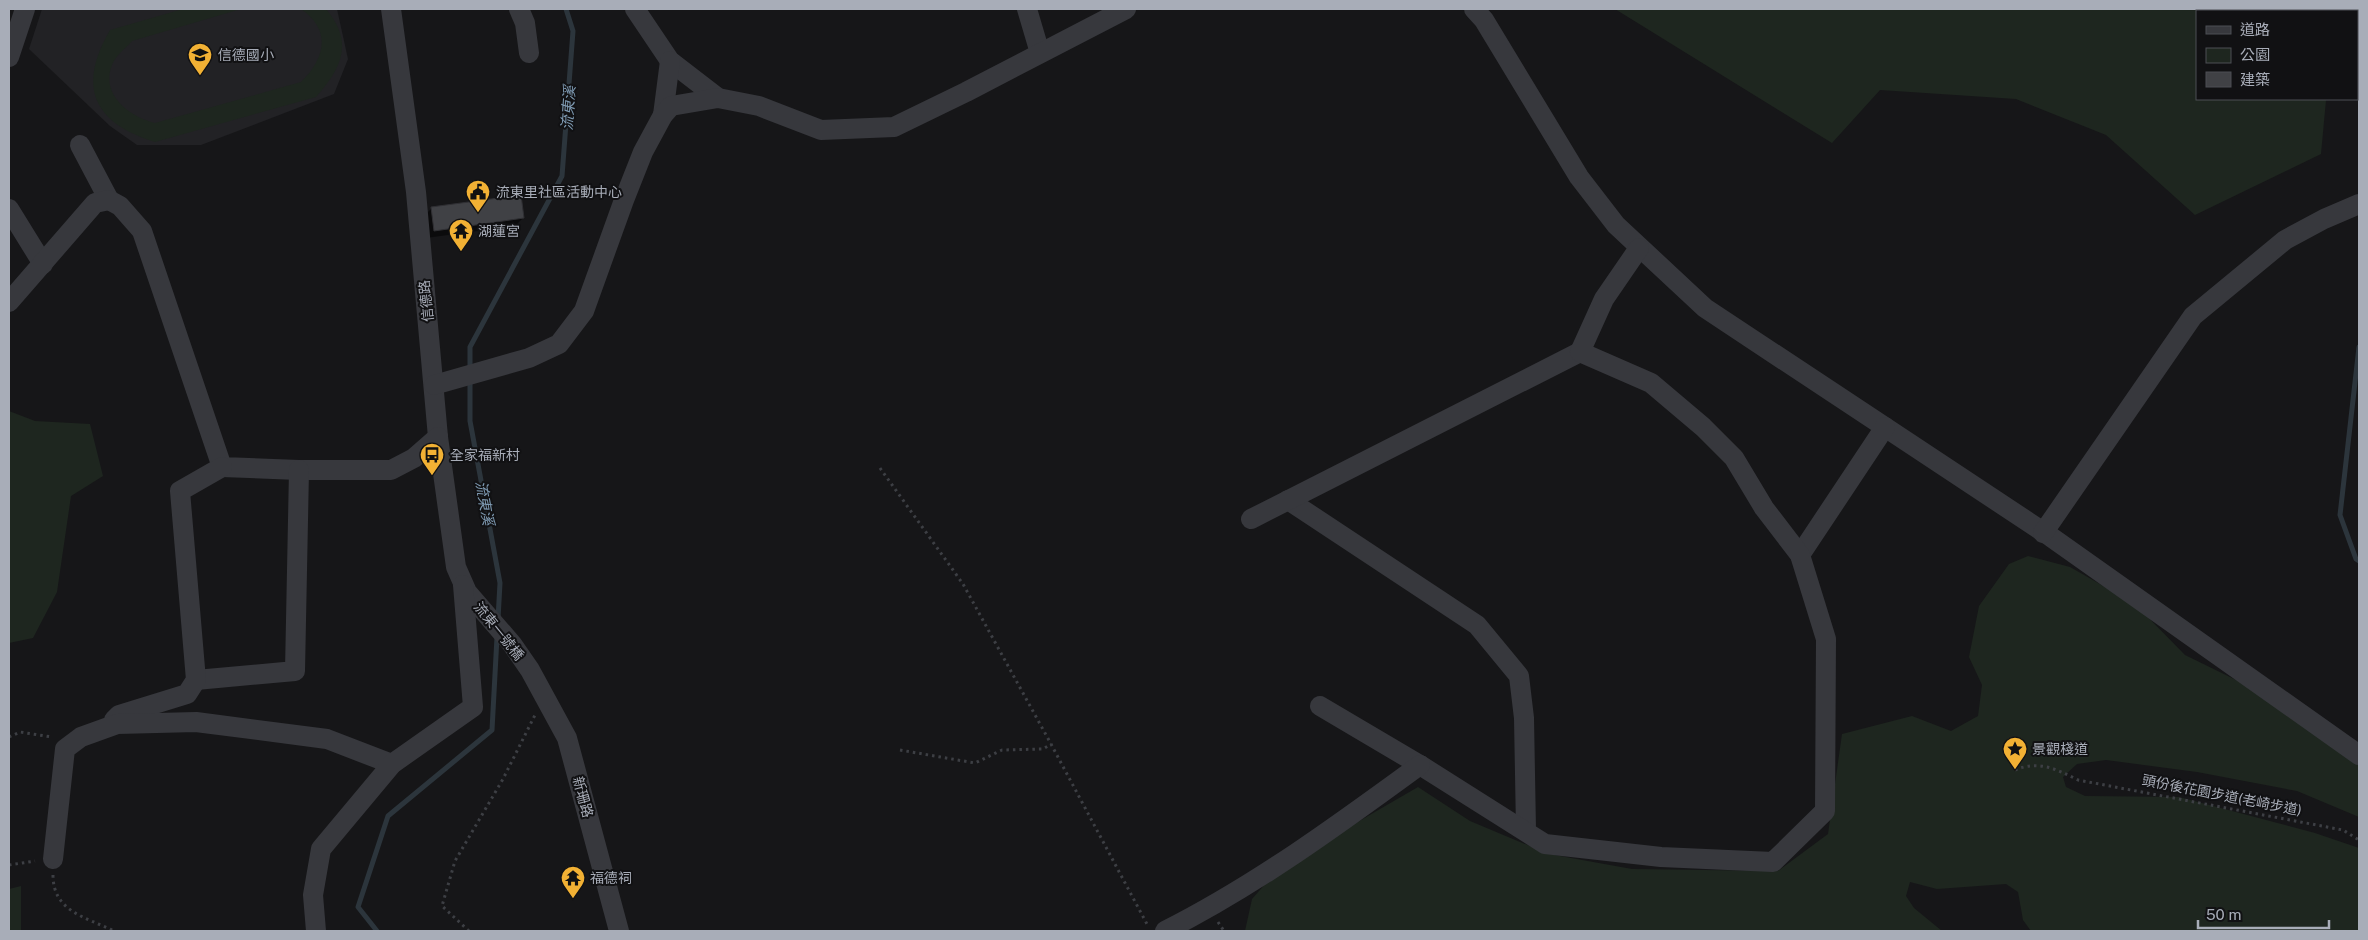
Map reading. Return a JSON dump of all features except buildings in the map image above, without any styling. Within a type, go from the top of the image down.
[{"type":"street","points":[[9,57],[25,9]]},
{"type":"street","name":"信德路","points":[[390,9],[443,383],[438,437],[456,567],[464,586]]},
{"type":"street","points":[[519,9],[525,23],[529,53]]},
{"type":"street","points":[[635,9],[670,61],[718,98]]},
{"type":"street","points":[[1027,9],[1040,53]]},
{"type":"street","points":[[443,383],[529,358],[559,344],[584,311],[643,152],[663,116],[671,106],[718,98],[759,106],[821,130],[894,127],[1126,9]]},
{"type":"street","points":[[1474,9],[1484,20],[1579,177],[1616,226],[1706,308],[2043,533],[2359,755]]},
{"type":"street","points":[[663,116],[670,61]]},
{"type":"street","points":[[80,145],[109,200],[120,206],[142,231],[222,467]]},
{"type":"street","points":[[9,302],[95,203],[109,200]]},
{"type":"street","points":[[2043,533],[2193,316],[2285,240],[2324,219],[2359,204]]},
{"type":"street","points":[[9,209],[43,264]]},
{"type":"street","points":[[1251,519],[1580,352],[1604,299],[1639,248]]},
{"type":"street","points":[[1320,706],[1420,764],[1526,830],[1545,844],[1661,857],[1774,862],[1825,812],[1826,639],[1800,555],[1764,508],[1734,458],[1703,427],[1651,383],[1580,352]]},
{"type":"street","points":[[1800,555],[1885,427]]},
{"type":"street","points":[[102,730],[119,716],[187,694],[196,680],[180,491],[222,467],[300,470],[390,470],[414,458],[438,437]]},
{"type":"street","points":[[196,680],[295,671],[300,470]]},
{"type":"street","points":[[1288,500],[1477,625],[1520,676],[1524,718],[1526,830]]},
{"type":"street","points":[[316,931],[313,895],[321,849],[392,764],[473,707],[464,586]]},
{"type":"street","name":"流東一號橋","points":[[464,586],[512,644],[530,670]]},
{"type":"street","name":"新珊路","points":[[530,670],[567,738],[619,931]]},
{"type":"street","points":[[53,859],[65,749],[81,737],[117,724],[205,723],[327,739],[392,764]]},
{"type":"street","points":[[1165,931],[1211,908],[1315,841],[1420,764]]},
{"type":"path","points":[[880,468],[963,584],[1052,744],[1151,931]]},
{"type":"path","points":[[469,931],[442,906],[456,861],[503,779],[544,697]]},
{"type":"path","points":[[9,737],[20,732],[51,737],[65,749]]},
{"type":"path","points":[[900,750],[974,764],[1002,750],[1043,749],[1052,744]]},
{"type":"path","name":"頭份後花園步道(老崎步道)","points":[[2015,770],[2025,766],[2046,766],[2078,780],[2343,830],[2359,840]]},
{"type":"path","points":[[9,865],[53,859],[53,890],[64,906],[114,931]]},
{"type":"shaded area","name":"信德國小","points":[[42,9],[337,9],[348,59],[334,94],[201,145],[137,145],[110,126],[29,49]]},
{"type":"green space","points":[[183,9],[241,9],[132,41],[118,55],[113,62],[109,76],[110,86],[114,95],[127,110],[145,120],[155,123],[301,82],[315,64],[322,45],[321,35],[317,26],[311,17],[301,9],[326,9],[335,21],[342,44],[338,65],[316,97],[155,142],[134,134],[117,124],[105,113],[97,100],[93,85],[94,69],[100,50],[110,30]]},
{"type":"green space","points":[[1615,9],[2231,9],[2196,10],[2196,100],[2326,100],[2321,154],[2195,215],[2106,135],[2016,99],[1880,90],[1832,143]]},
{"type":"green space","points":[[9,411],[35,421],[90,424],[103,476],[71,496],[57,592],[33,638],[9,643]]},
{"type":"green space","points":[[2028,556],[2070,567],[2135,604],[2185,655],[2281,702],[2359,756],[2359,817],[2297,791],[2197,772],[2106,760],[2077,764],[2063,777],[2066,787],[2085,796],[2179,797],[2315,833],[2359,848],[2359,931],[2031,931],[2023,920],[2018,892],[2006,884],[1937,889],[1910,882],[1906,896],[1914,908],[1942,931],[1245,931],[1252,899],[1280,867],[1418,787],[1470,821],[1549,854],[1632,869],[1778,871],[1828,834],[1842,734],[1912,716],[1951,731],[1978,716],[1982,685],[1969,657],[1979,606],[2009,564]]},
{"type":"green space","points":[[21,886],[21,931],[9,931],[9,889]]},
{"type":"waterway","name":"流東溪","points":[[470,369],[470,347],[562,176],[573,31],[566,9]]},
{"type":"waterway","points":[[2359,347],[2340,515],[2356,559],[2359,561]]},
{"type":"waterway","name":"流東溪","points":[[470,380],[470,421],[500,583],[498,619]]},
{"type":"waterway","name":"流東溪","points":[[377,931],[358,907],[388,816],[492,730],[497,637]]},
{"type":"place","name":"信德國小","points":[[200,76]]},
{"type":"place","name":"流東里社區活動中心","points":[[478,213]]},
{"type":"place","name":"湖蓮宮","points":[[461,252]]},
{"type":"place","name":"全家福新村","points":[[432,476]]},
{"type":"place","name":"景觀棧道","points":[[2015,770]]},
{"type":"place","name":"福德祠","points":[[573,899]]}]
